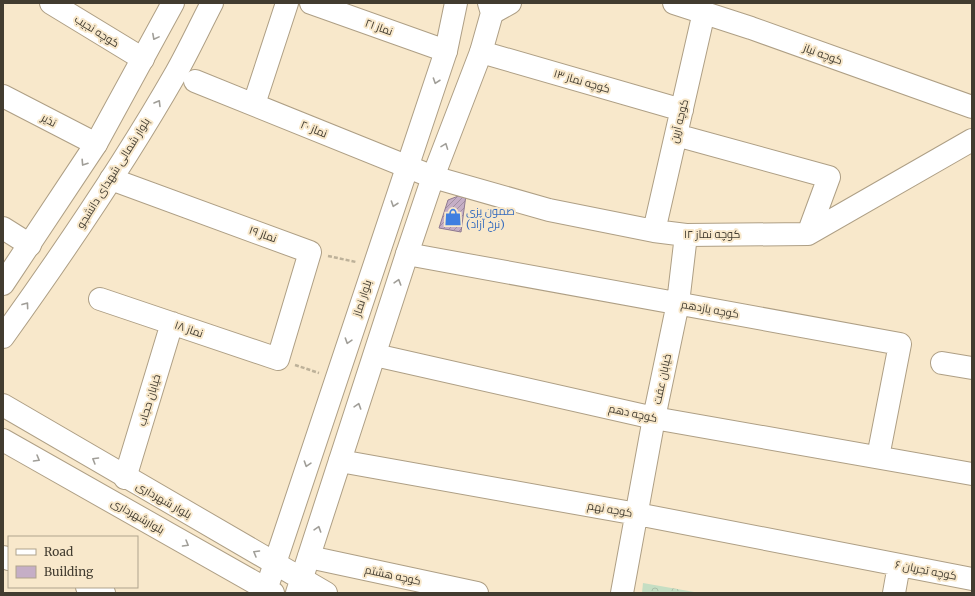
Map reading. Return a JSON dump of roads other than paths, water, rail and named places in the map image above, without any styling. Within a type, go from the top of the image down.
[{"type":"street","name":"کوچه نجیب","points":[[51,3],[143,59]]},
{"type":"street","points":[[3,284],[96,144],[173,3]]},
{"type":"street","name":"بلوار شمالی شهدای دانشجو","points":[[3,337],[43,281],[111,179],[176,73],[212,3]]},
{"type":"street","points":[[254,104],[287,3]]},
{"type":"street","name":"نماز ۲۱","points":[[311,3],[446,51]]},
{"type":"street","name":"بلوار نماز","points":[[268,592],[274,563],[446,51],[456,3]]},
{"type":"street","name":"کوچه نیاز","points":[[674,3],[704,12],[972,108]]},
{"type":"street","points":[[300,586],[407,254],[433,178],[497,6]]},
{"type":"street","name":"کوچه آرین","points":[[654,231],[704,12]]},
{"type":"street","name":"کوچه نماز ۱۳","points":[[481,52],[682,110]]},
{"type":"street","name":"نماز ۲۰","points":[[195,81],[433,178]]},
{"type":"street","name":"نذیر","points":[[3,96],[96,144]]},
{"type":"street","points":[[676,135],[829,177],[808,234]]},
{"type":"street","name":"کوچه نماز ۱۲","points":[[433,178],[549,210],[654,231],[686,235],[808,234],[972,140]]},
{"type":"street","name":"نماز ۱۹","points":[[111,179],[310,252],[278,359]]},
{"type":"street","points":[[3,228],[30,245]]},
{"type":"street","name":"خیابان عفت","points":[[622,593],[654,418],[678,303],[686,235]]},
{"type":"street","name":"کوچه یازدهم","points":[[407,254],[900,344],[885,459]]},
{"type":"street","name":"نماز ۱۸","points":[[100,299],[278,359]]},
{"type":"street","name":"خیابان حجاب","points":[[125,478],[172,323]]},
{"type":"street","name":"کوچه دهم","points":[[375,355],[654,418],[972,474]]},
{"type":"street","points":[[942,363],[972,368]]},
{"type":"street","name":"بلوار شهرداری","points":[[3,405],[125,478],[274,563],[300,586],[326,593]]},
{"type":"street","name":"بلوارشهرداری","points":[[3,440],[268,592]]},
{"type":"street","name":"کوچه نهم","points":[[340,461],[637,514],[889,563]]},
{"type":"street","name":"کوچه هشتم","points":[[309,558],[477,593]]},
{"type":"street","points":[[889,563],[894,593]]},
{"type":"street","name":"کوچه تجریان ۶","points":[[889,563],[972,579]]},
{"type":"street","points":[[90,588],[104,593]]},
{"type":"place","name":"صمون پزی (نرخ آزاد)","points":[[453,217]]}]
